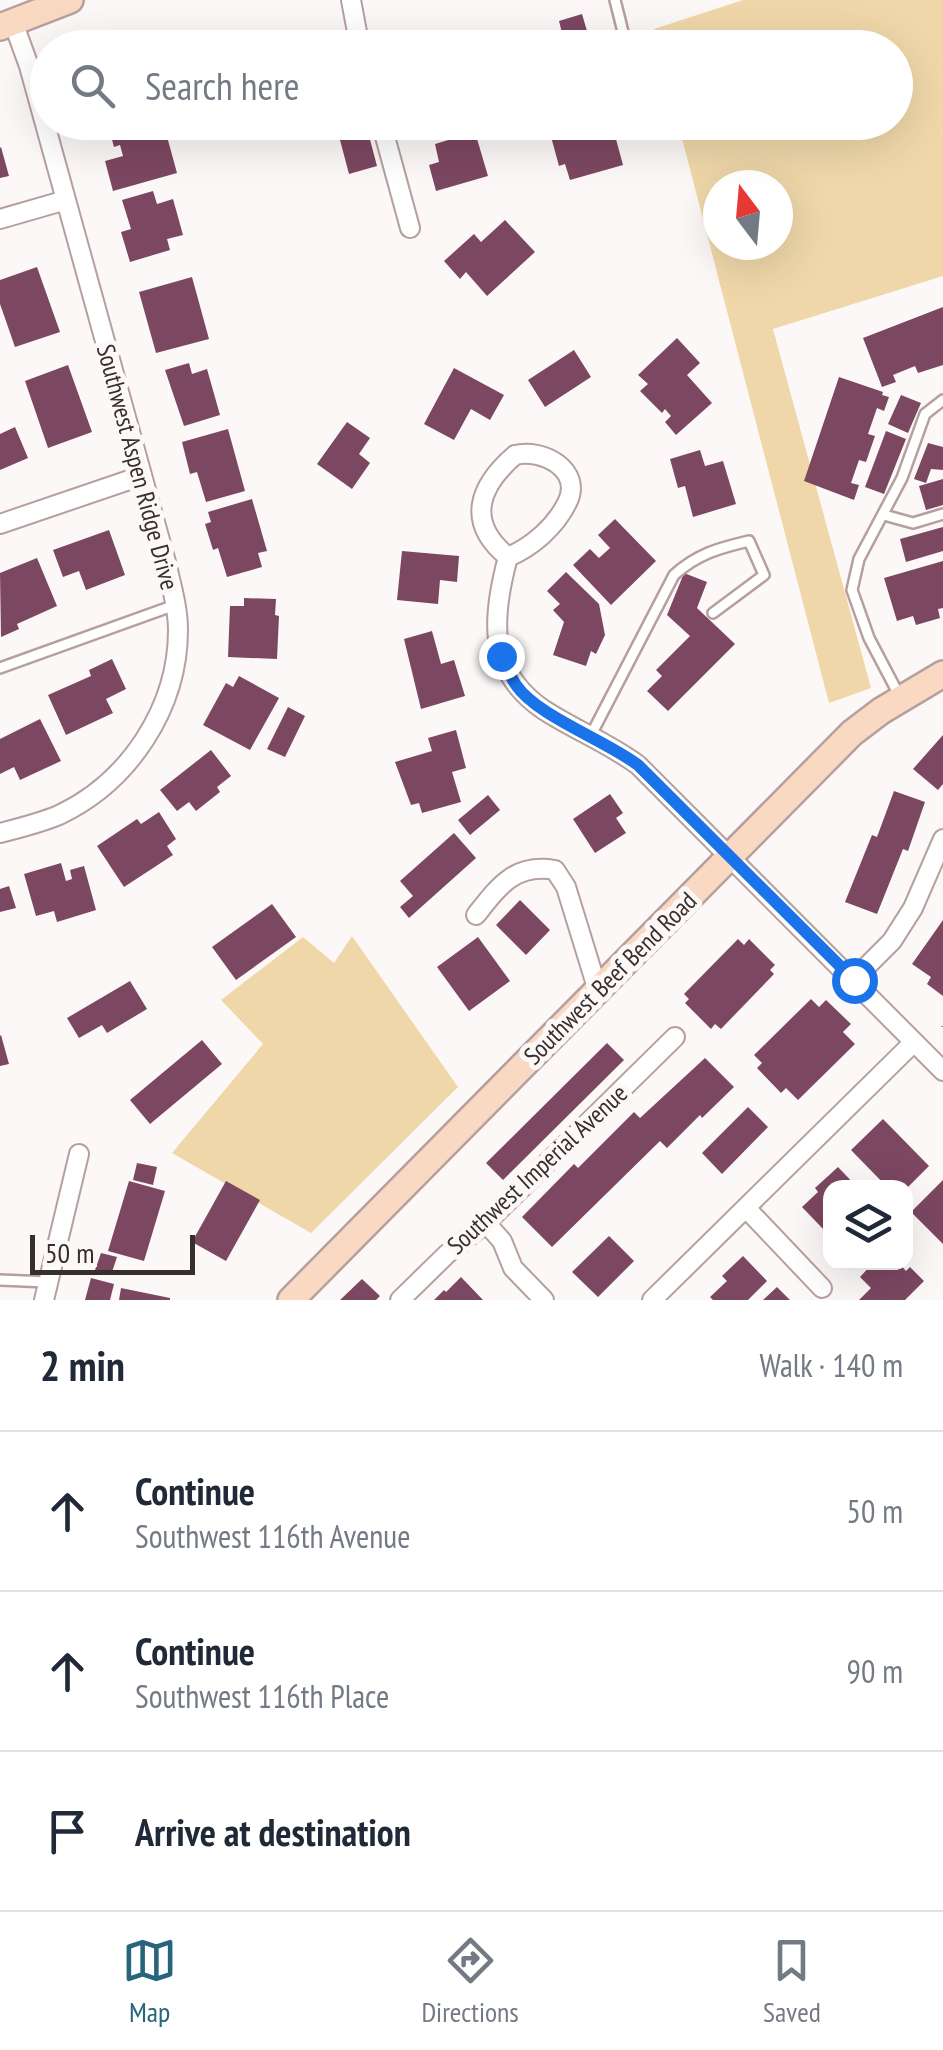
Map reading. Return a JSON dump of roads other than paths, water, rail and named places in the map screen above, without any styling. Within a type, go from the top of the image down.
[{"type":"main road","points":[[7,25],[70,0]]},
{"type":"main road","name":"Southwest Beef Bend Road","points":[[292,1300],[852,733],[900,698],[943,674]]},
{"type":"street","points":[[352,0],[357,30]]},
{"type":"street","name":"Southwest Aspen Ridge Drive","points":[[7,25],[30,66]]},
{"type":"street","name":"Southwest Aspen Ridge Drive","points":[[0,834],[60,814],[110,782],[127,764],[165,701],[178,631],[176,605],[50,140]]},
{"type":"street","points":[[386,140],[410,228]]},
{"type":"street","points":[[0,219],[66,200]]},
{"type":"street","points":[[538,452],[564,471],[570,482],[569,500],[530,548],[508,557],[480,514],[480,501],[515,455],[538,452]]},
{"type":"street","points":[[0,524],[141,476]]},
{"type":"street","points":[[508,557],[494,625],[501,656],[517,687],[544,710],[638,765],[943,1071]]},
{"type":"street","points":[[854,980],[892,941],[913,908],[943,839]]},
{"type":"street","points":[[476,915],[498,886],[518,873],[535,866],[555,870],[566,886],[598,991]]},
{"type":"street","name":"Southwest Imperial Avenue","points":[[400,1300],[486,1222],[675,1037]]},
{"type":"street","points":[[652,1300],[914,1042]]},
{"type":"street","points":[[46,1291],[79,1154]]},
{"type":"street","points":[[746,1208],[822,1288]]},
{"type":"street","points":[[486,1222],[502,1241],[513,1268],[544,1300]]},
{"type":"lane","points":[[616,0],[623,30]]},
{"type":"lane","points":[[900,698],[869,638],[852,590],[859,559],[902,478],[925,414],[943,400]]},
{"type":"lane","points":[[884,515],[914,523],[943,514]]},
{"type":"lane","points":[[592,735],[674,575],[688,562],[712,550],[749,542],[764,575],[713,613]]},
{"type":"lane","points":[[0,668],[176,605]]},
{"type":"lane","points":[[0,1280],[46,1291]]}]
